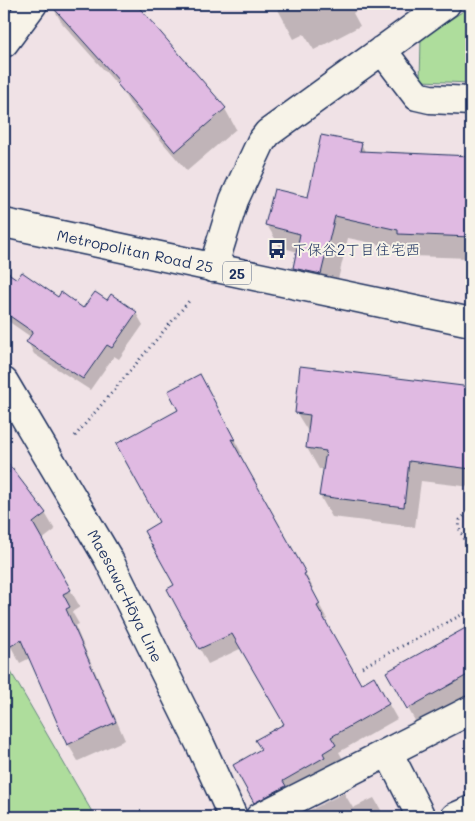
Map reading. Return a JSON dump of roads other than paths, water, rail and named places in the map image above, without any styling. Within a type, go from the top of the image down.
[{"type":"main road","points":[[4,42],[33,4]]},
{"type":"main road","points":[[213,268],[234,200],[261,142],[277,126],[446,4]]},
{"type":"main road","points":[[382,50],[417,96],[430,99],[471,101]]},
{"type":"main road","name":"Metropolitan Road 25","points":[[4,224],[471,322]]},
{"type":"main road","name":"Maesawa-Hōya Line","points":[[4,382],[108,558],[200,744],[233,817]]},
{"type":"main road","points":[[260,817],[471,710]]},
{"type":"main road","points":[[388,752],[421,817]]},
{"type":"main road","points":[[455,817],[471,810]]},
{"type":"place","name":"下保谷2丁目住宅西","points":[[277,249]]}]
